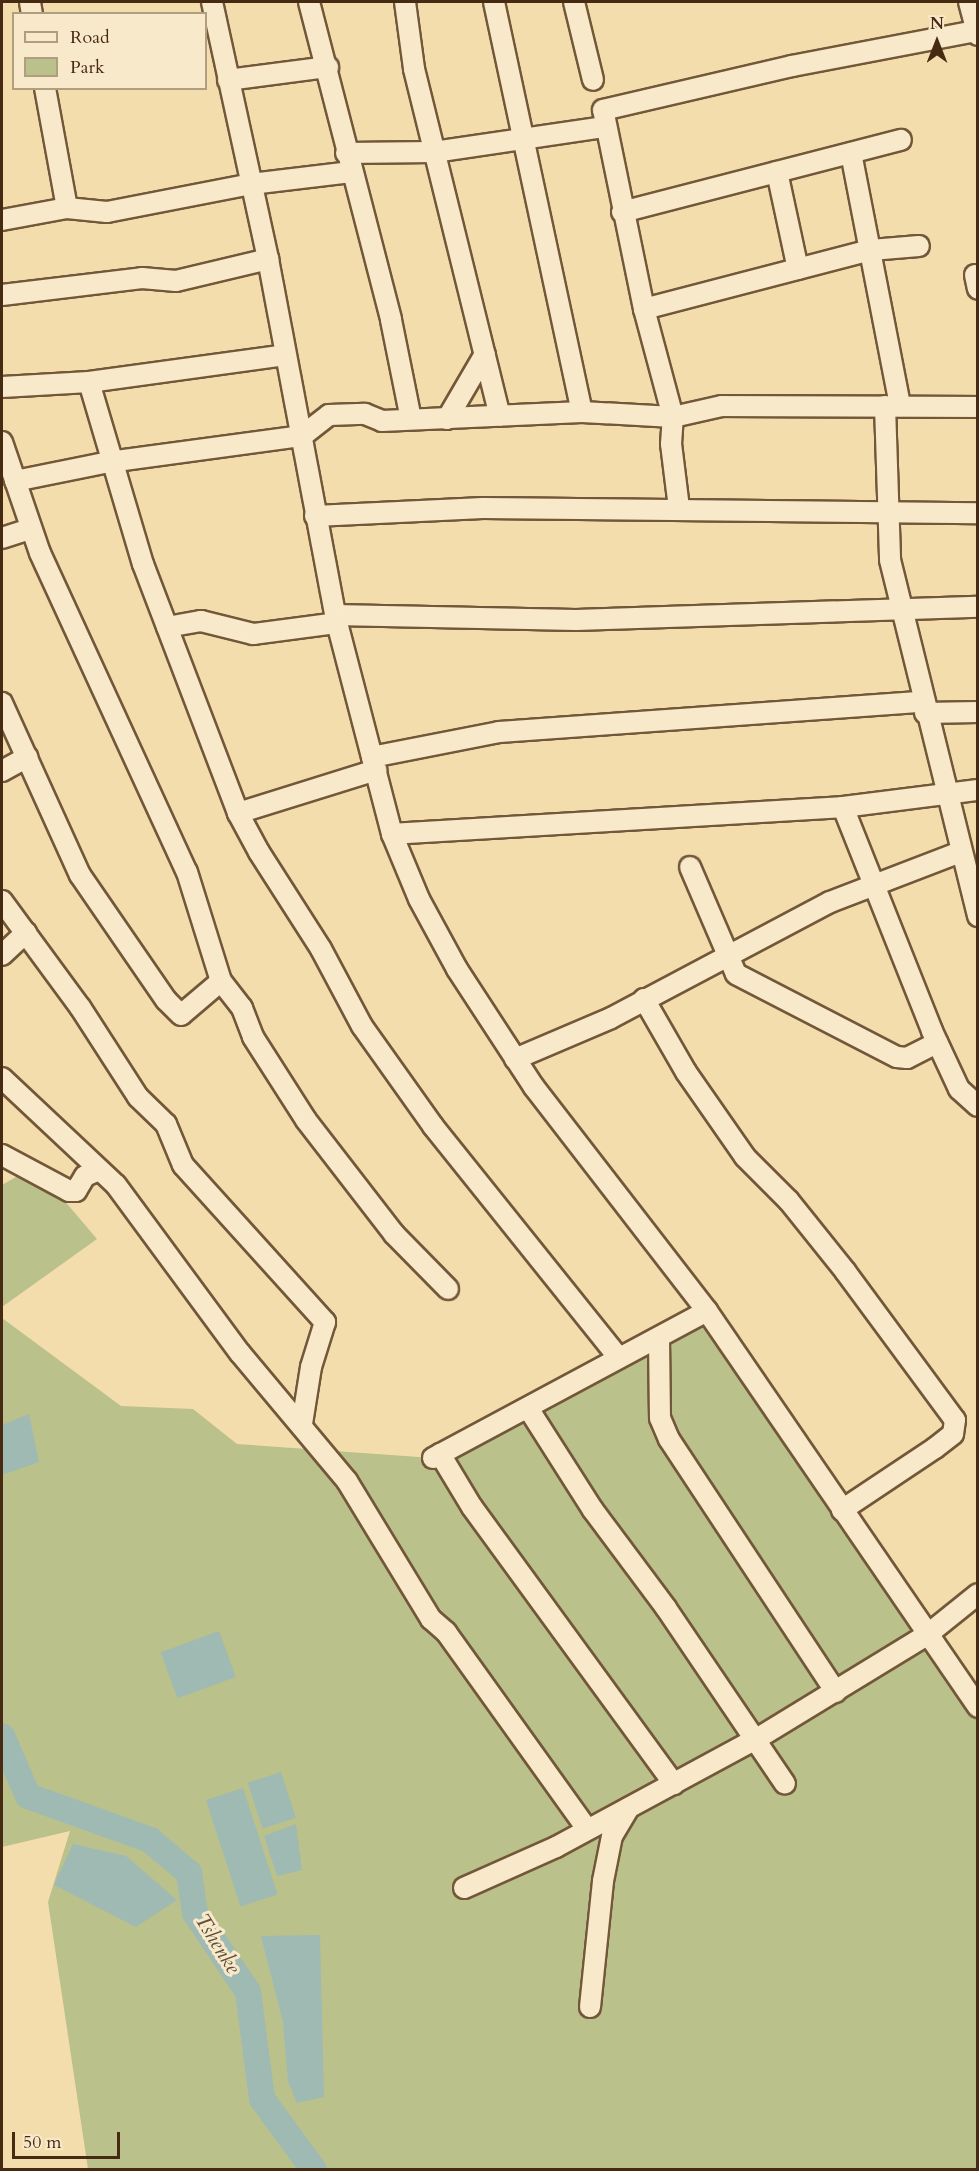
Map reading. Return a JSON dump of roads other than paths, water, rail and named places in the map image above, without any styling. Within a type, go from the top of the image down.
[{"type":"street","points":[[405,2],[414,69],[500,416]]},
{"type":"street","points":[[494,2],[582,412]]},
{"type":"street","points":[[574,2],[594,80]]},
{"type":"street","points":[[679,508],[671,444],[673,417],[644,309],[603,126],[607,106],[977,33],[969,2]]},
{"type":"street","points":[[307,3],[328,67],[349,163],[391,320],[411,419]]},
{"type":"street","points":[[211,10],[268,259],[336,619],[392,834],[419,899],[457,969],[515,1059],[706,1311],[978,1707]]},
{"type":"street","points":[[228,81],[328,67]]},
{"type":"street","points":[[45,90],[67,208]]},
{"type":"street","points":[[2,220],[67,208],[106,212],[349,163],[603,126]]},
{"type":"street","points":[[622,212],[901,140]]},
{"type":"street","points":[[851,153],[871,250],[893,406],[889,511],[890,560],[923,707],[976,906]]},
{"type":"street","points":[[777,172],[798,269]]},
{"type":"street","points":[[644,309],[871,250],[919,246]]},
{"type":"street","points":[[2,295],[142,279],[176,281],[268,259]]},
{"type":"street","points":[[447,419],[485,354]]},
{"type":"street","points":[[2,387],[89,382],[285,355]]},
{"type":"street","points":[[89,382],[110,462],[167,627],[238,813],[362,1026],[433,1126],[619,1358]]},
{"type":"street","points":[[15,482],[110,462],[302,436],[329,415],[447,419],[582,412],[673,417],[722,406],[978,407]]},
{"type":"street","points":[[2,442],[30,529],[187,872],[221,981],[242,1008],[253,1037],[306,1120],[394,1234],[448,1288]]},
{"type":"street","points":[[315,516],[483,508],[679,508],[978,513]]},
{"type":"street","points":[[2,538],[30,529]]},
{"type":"street","points":[[167,627],[201,621],[253,634],[336,619],[576,620],[978,607]]},
{"type":"street","points":[[2,703],[80,875],[166,1000],[181,1015],[221,981]]},
{"type":"street","points":[[238,813],[374,763],[499,732],[923,707],[978,712]]},
{"type":"street","points":[[2,771],[27,757]]},
{"type":"street","points":[[392,834],[843,807],[978,790]]},
{"type":"street","points":[[843,807],[937,1043],[959,1089],[978,1106]]},
{"type":"street","points":[[515,1059],[645,999],[873,883],[960,852]]},
{"type":"street","points":[[690,867],[726,957],[736,974],[897,1057],[907,1058],[937,1043]]},
{"type":"street","points":[[2,901],[138,1096],[166,1124],[183,1165],[325,1322],[311,1367],[302,1424]]},
{"type":"street","points":[[2,955],[26,933]]},
{"type":"street","points":[[645,999],[686,1072],[745,1157],[789,1201],[845,1270],[955,1420],[953,1434],[842,1510]]},
{"type":"street","points":[[2,1078],[116,1185],[240,1353],[302,1424],[347,1481],[431,1619],[446,1632],[586,1829]]},
{"type":"street","points":[[2,1155],[69,1191],[75,1191],[85,1176],[99,1170]]},
{"type":"street","points":[[674,1784],[437,1456],[706,1311]]},
{"type":"street","points":[[659,1338],[660,1418],[669,1439],[836,1692]]},
{"type":"street","points":[[528,1408],[592,1510],[758,1738],[785,1784]]},
{"type":"street","points":[[464,1888],[586,1829],[758,1738],[927,1635],[978,1594]]},
{"type":"street","points":[[590,2007],[603,1881],[612,1836],[631,1806]]},
{"type":"water","points":[[29,1414],[39,1462],[2,1475],[2,1425]]},
{"type":"water","points":[[219,1631],[236,1677],[177,1698],[161,1652]]},
{"type":"water","points":[[281,1772],[296,1818],[263,1828],[248,1783]]},
{"type":"water","points":[[243,1788],[278,1895],[241,1907],[206,1800]]},
{"type":"water","points":[[296,1824],[302,1870],[277,1876],[264,1836]]},
{"type":"water","points":[[73,1844],[126,1856],[177,1900],[136,1927],[54,1885]]},
{"type":"water","points":[[320,1935],[324,2097],[297,2103],[288,2081],[283,2022],[261,1936]]},
{"type":"waterway","name":"Tshenke","points":[[2,1736],[28,1796],[150,1840],[189,1873],[195,1913],[248,1992],[262,2099],[314,2170]]}]
